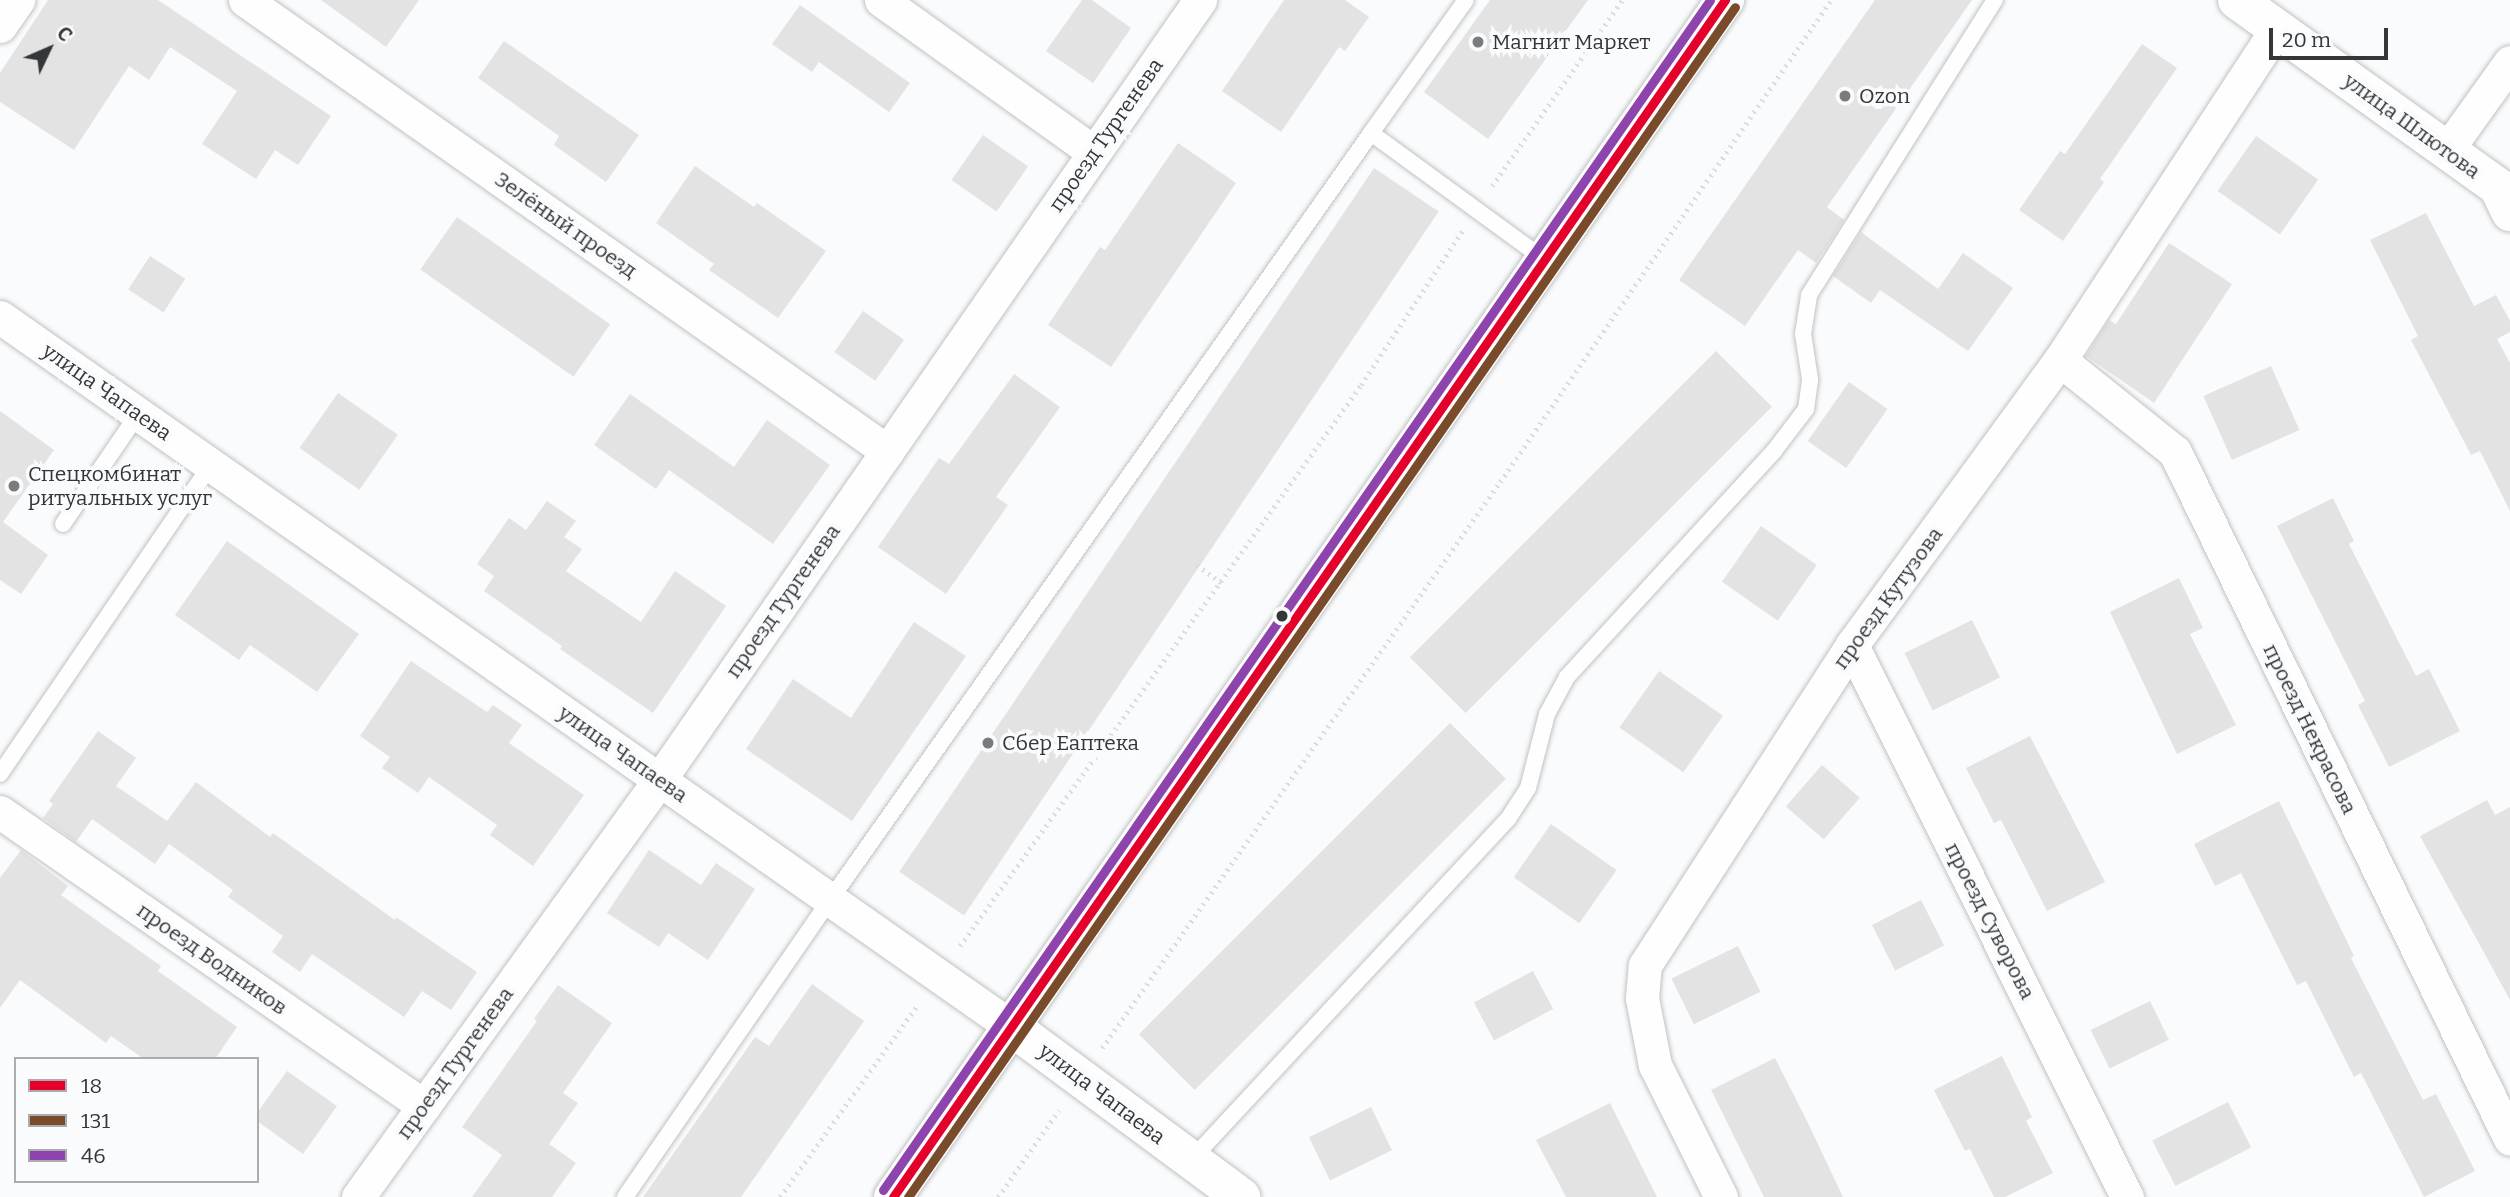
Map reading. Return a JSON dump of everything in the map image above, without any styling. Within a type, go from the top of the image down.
[{"type":"main road","points":[[893,1197],[1725,0]]},
{"type":"main road","name":"улица Шлютова","points":[[2237,0],[2498,187],[2510,212]]},
{"type":"main road","name":"улица Чапаева","points":[[1013,1028],[1241,1197]]},
{"type":"street","points":[[0,26],[18,0]]},
{"type":"street","name":"Зелёный проезд","points":[[245,0],[281,10],[887,451]]},
{"type":"street","points":[[881,0],[1093,152]]},
{"type":"street","name":"проезд Тургенева","points":[[358,1197],[660,779],[1200,0]]},
{"type":"street","name":"проезд Кутузова","points":[[1721,1197],[1655,1065],[1642,998],[1645,965],[1852,645],[2060,360],[2277,29]]},
{"type":"street","points":[[2447,150],[2510,62]]},
{"type":"street","name":"улица Чапаева","points":[[0,317],[1013,1028]]},
{"type":"street","name":"проезд Некрасова","points":[[2060,360],[2175,452],[2510,1139]]},
{"type":"street","name":"проезд Суворова","points":[[1852,645],[2127,1197]]},
{"type":"street","name":"проезд Водников","points":[[0,812],[424,1106]]},
{"type":"lane","points":[[625,1197],[830,900],[1466,0]]},
{"type":"lane","points":[[1191,1160],[1508,819],[1528,788],[1547,715],[1567,677],[1774,451],[1806,409],[1810,379],[1803,334],[1809,295],[1995,0]]},
{"type":"lane","points":[[1371,133],[1545,260]]},
{"type":"lane","points":[[63,524],[138,414]]},
{"type":"lane","points":[[0,774],[211,466]]},
{"type":"path","points":[[780,1197],[1222,583],[1361,385],[1476,210],[1622,0]]},
{"type":"path","points":[[998,1197],[1500,482],[1831,0]]},
{"type":"path","points":[[1197,565],[1222,583]]},
{"type":"building","points":[[48,0],[158,0],[331,116],[298,165],[275,150],[256,179],[202,144],[237,91],[170,47],[149,80],[129,66],[74,150],[0,102],[0,73]]},
{"type":"building","points":[[321,0],[419,0],[386,47]]},
{"type":"building","points":[[1082,0],[1092,0],[1131,28],[1093,83],[1046,51]]},
{"type":"building","points":[[1284,0],[1345,0],[1369,17],[1345,51],[1339,47],[1281,132],[1222,91]]},
{"type":"building","points":[[1490,0],[1588,0],[1488,139],[1424,92]]},
{"type":"building","points":[[1875,0],[1972,0],[1827,207],[1844,220],[1816,263],[1798,250],[1745,326],[1679,280]]},
{"type":"building","points":[[800,5],[910,83],[889,112],[819,62],[812,72],[772,44]]},
{"type":"building","points":[[504,41],[639,135],[606,182],[554,145],[559,136],[478,78]]},
{"type":"building","points":[[2142,44],[2177,68],[2100,179],[2104,182],[2063,241],[2019,210],[2060,151],[2065,154]]},
{"type":"building","points":[[983,135],[1028,167],[997,212],[951,180]]},
{"type":"building","points":[[2256,136],[2318,180],[2280,234],[2218,191]]},
{"type":"building","points":[[1178,143],[1236,183],[1111,367],[1048,325],[1100,247],[1105,250]]},
{"type":"building","points":[[695,166],[754,207],[757,203],[826,251],[778,318],[709,270],[714,264],[656,223]]},
{"type":"building","points":[[1374,168],[1439,212],[964,915],[899,872]]},
{"type":"building","points":[[2426,213],[2474,306],[2496,295],[2510,321],[2510,332],[2497,339],[2510,363],[2510,511],[2480,451],[2471,455],[2411,340],[2418,336],[2370,240]]},
{"type":"building","points":[[457,217],[610,324],[573,377],[420,269]]},
{"type":"building","points":[[1861,232],[1938,289],[1963,253],[2013,288],[1968,351],[1880,290],[1871,303],[1833,276]]},
{"type":"building","points":[[2169,243],[2232,284],[2154,403],[2086,356],[2109,320],[2116,324]]},
{"type":"building","points":[[150,256],[185,279],[163,312],[128,290]]},
{"type":"building","points":[[863,311],[904,340],[875,381],[834,352]]},
{"type":"building","points":[[1716,351],[1772,407],[1466,713],[1410,657]]},
{"type":"building","points":[[2271,366],[2299,430],[2232,460],[2203,396]]},
{"type":"building","points":[[1014,374],[1060,407],[996,497],[1008,505],[946,594],[878,547],[939,458],[949,464]]},
{"type":"building","points":[[1849,382],[1888,409],[1846,468],[1808,441]]},
{"type":"building","points":[[338,393],[398,435],[359,490],[300,448]]},
{"type":"building","points":[[630,394],[734,467],[767,420],[830,465],[773,544],[669,470],[656,489],[594,445]]},
{"type":"building","points":[[0,411],[54,450],[3,522],[48,555],[21,594],[0,580]]},
{"type":"building","points":[[2333,498],[2354,541],[2349,544],[2416,676],[2429,669],[2460,731],[2389,767],[2358,705],[2365,701],[2277,526]]},
{"type":"building","points":[[547,501],[576,521],[564,537],[582,549],[566,571],[641,622],[675,571],[726,606],[653,713],[560,649],[562,646],[484,591],[494,576],[477,564],[509,518],[526,530]]},
{"type":"building","points":[[1761,526],[1817,565],[1778,621],[1722,582]]},
{"type":"building","points":[[227,541],[359,634],[317,692],[250,645],[239,660],[175,615]]},
{"type":"building","points":[[2179,578],[2203,628],[2190,634],[2236,725],[2177,754],[2110,612]]},
{"type":"building","points":[[1972,620],[2000,678],[1933,710],[1905,653]]},
{"type":"building","points":[[914,622],[966,656],[852,821],[746,749],[793,679],[851,718]]},
{"type":"building","points":[[411,661],[487,712],[493,705],[522,725],[509,743],[584,795],[533,866],[490,835],[497,825],[429,777],[418,793],[382,768],[390,757],[360,736]]},
{"type":"building","points":[[1659,671],[1723,716],[1683,772],[1619,728]]},
{"type":"building","points":[[1450,723],[1506,779],[1195,1090],[1139,1034]]},
{"type":"building","points":[[98,731],[136,758],[116,786],[167,821],[196,782],[270,837],[273,833],[395,920],[396,917],[477,972],[451,1010],[422,991],[404,1017],[312,954],[300,972],[272,952],[283,936],[228,897],[233,890],[169,844],[155,864],[92,819],[76,842],[43,818],[53,804],[49,801]]},
{"type":"building","points":[[2030,736],[2105,882],[2047,911],[2001,820],[1994,823],[1966,768]]},
{"type":"building","points":[[1822,765],[1860,798],[1824,839],[1786,807]]},
{"type":"building","points":[[2487,800],[2495,815],[2510,807],[2510,1000],[2420,836]]},
{"type":"building","points":[[2279,801],[2354,956],[2351,958],[2423,1100],[2436,1094],[2475,1171],[2424,1197],[2361,1073],[2354,1077],[2306,981],[2297,985],[2241,873],[2215,886],[2194,844]]},
{"type":"building","points":[[1551,824],[1617,870],[1579,923],[1514,877]]},
{"type":"building","points":[[21,850],[68,886],[61,895],[161,966],[158,971],[237,1027],[216,1057],[141,1057],[111,1036],[106,1043],[20,980],[0,1008],[0,878]]},
{"type":"building","points":[[649,850],[701,885],[716,863],[755,889],[708,960],[668,933],[659,947],[607,913]]},
{"type":"building","points":[[1921,900],[1944,945],[1895,970],[1872,925]]},
{"type":"building","points":[[1738,946],[1760,992],[1694,1024],[1671,978]]},
{"type":"building","points":[[1533,971],[1553,1009],[1494,1040],[1474,1002]]},
{"type":"building","points":[[812,984],[864,1021],[741,1197],[643,1197],[755,1037],[769,1046]]},
{"type":"building","points":[[558,985],[612,1023],[563,1093],[578,1103],[549,1144],[576,1163],[552,1197],[472,1197],[502,1155],[462,1127],[537,1021],[534,1019]]},
{"type":"building","points":[[2150,1001],[2169,1040],[2110,1069],[2091,1030]]},
{"type":"building","points":[[2002,1056],[2032,1117],[2026,1121],[2053,1173],[2005,1197],[1994,1197],[1970,1149],[1965,1151],[1934,1090]]},
{"type":"building","points":[[1775,1058],[1843,1197],[1764,1197],[1711,1090]]},
{"type":"building","points":[[287,1071],[337,1106],[303,1154],[259,1122],[259,1110]]},
{"type":"building","points":[[2228,1102],[2251,1147],[2175,1186],[2152,1141]]},
{"type":"building","points":[[1610,1103],[1657,1197],[1566,1197],[1536,1140]]},
{"type":"building","points":[[1371,1107],[1392,1150],[1330,1180],[1309,1137]]},
{"type":"transit line","name":"46","points":[[883,1190],[1710,0]]},
{"type":"transit line","name":"18","points":[[893,1197],[1725,0]]},
{"type":"transit line","name":"131","points":[[908,1197],[1735,7]]},
{"type":"place","name":"Магнит Маркет","points":[[1478,42]]},
{"type":"place","name":"Ozon","points":[[1845,96]]},
{"type":"place","name":"Спецкомбинат ритуальных услуг","points":[[14,486]]},
{"type":"place","name":"Сбер Еаптека","points":[[988,743]]}]
